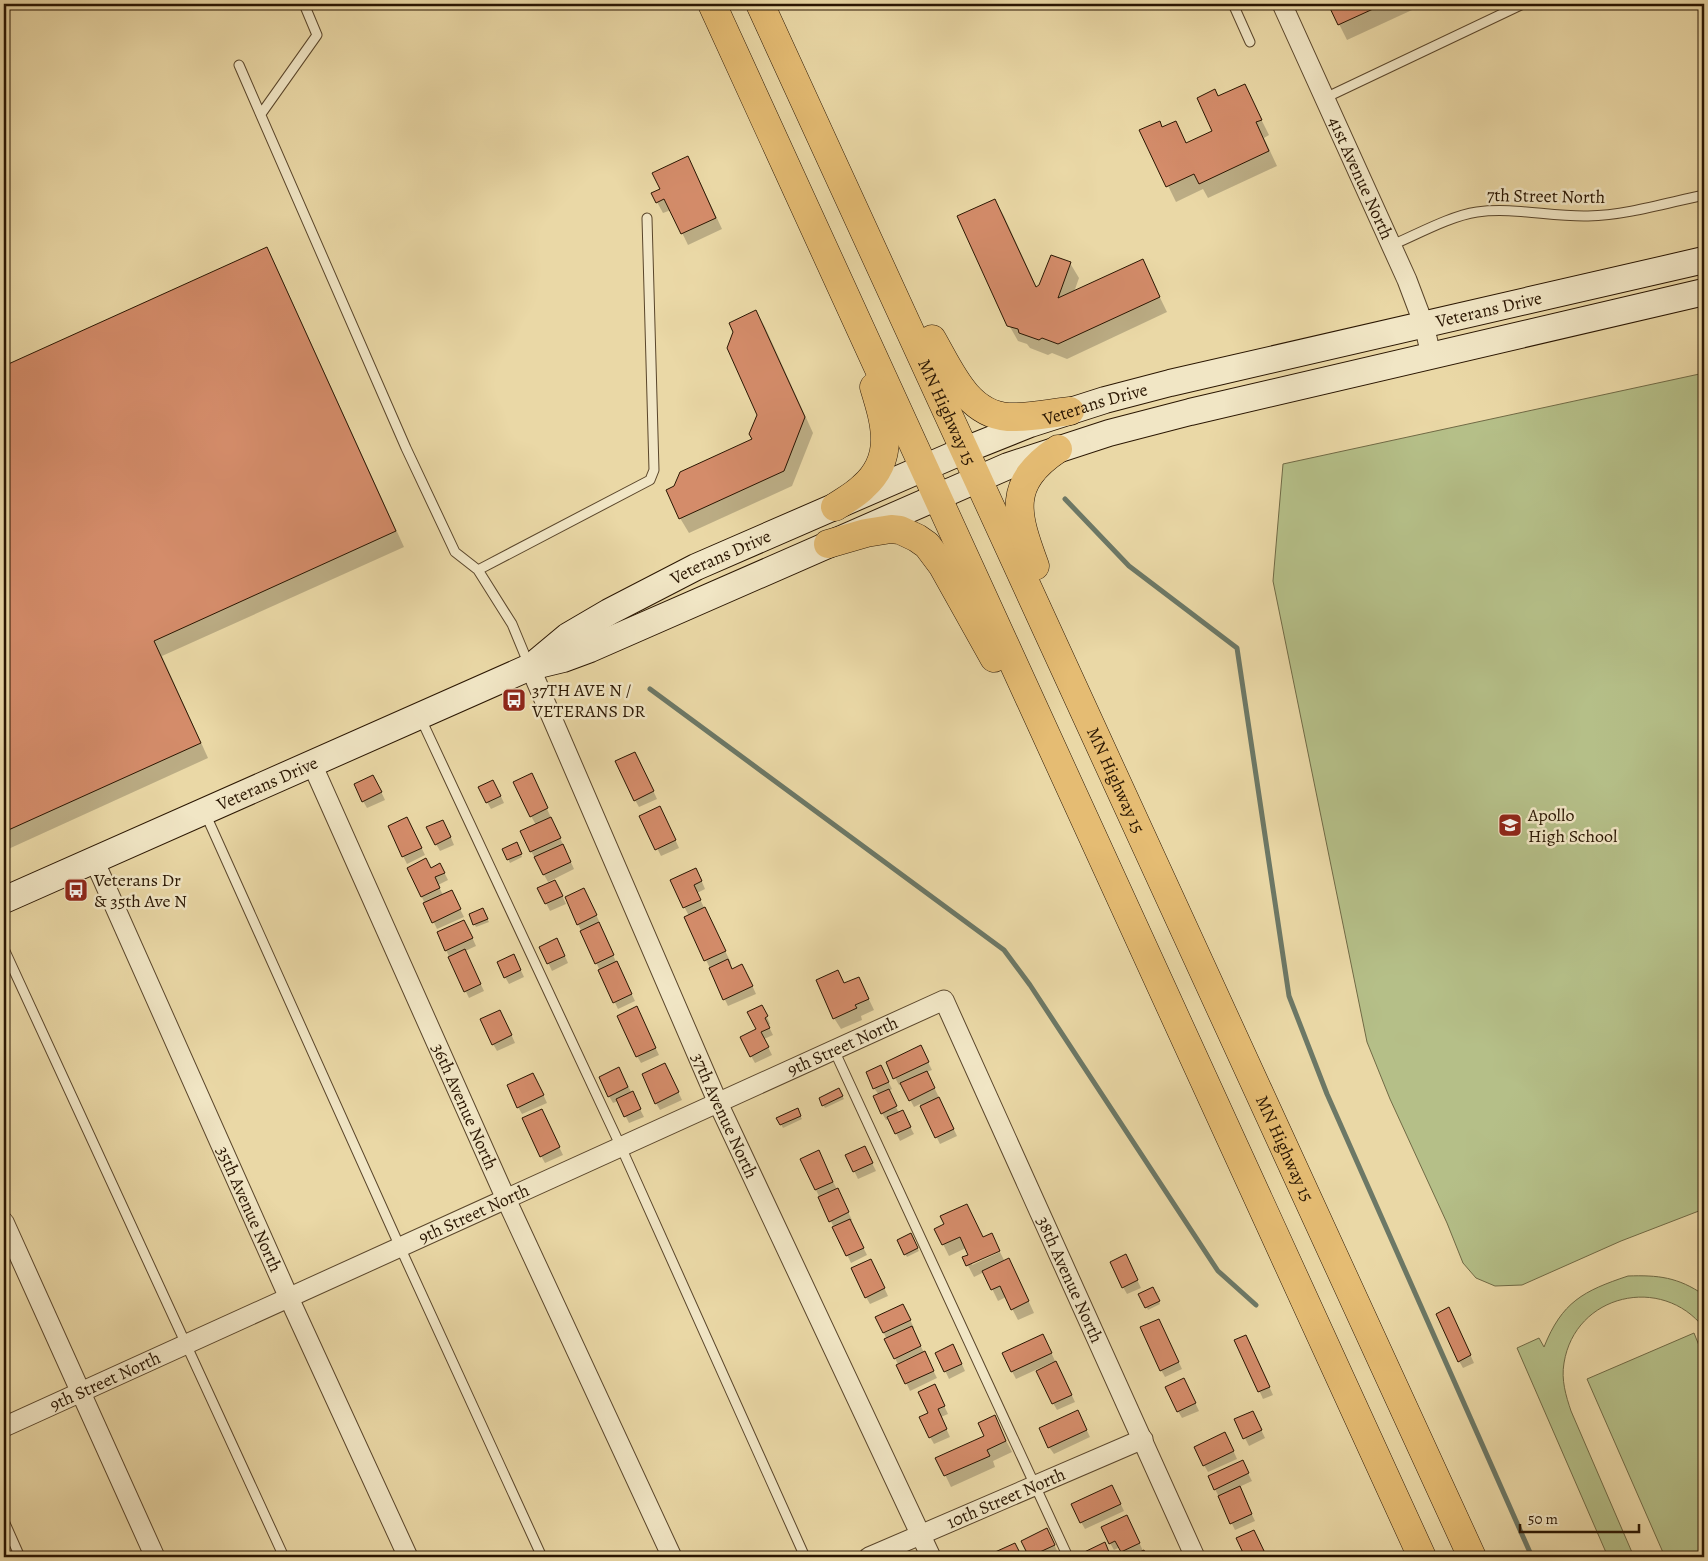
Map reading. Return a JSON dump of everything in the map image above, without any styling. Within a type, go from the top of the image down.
[{"type":"highway","points":[[712,4],[1422,1557]]},
{"type":"highway","name":"MN Highway 15","points":[[760,4],[1472,1557]]},
{"type":"highway","points":[[845,189],[955,378],[973,402],[989,413],[1009,417],[1070,411]]},
{"type":"highway","points":[[835,507],[870,480],[884,457],[886,444],[882,413],[844,290]]},
{"type":"highway","points":[[1058,449],[1033,468],[1024,484],[1019,501],[1020,518],[1033,560],[1102,748]]},
{"type":"highway","points":[[828,544],[866,533],[891,529],[908,533],[927,545],[942,565],[1080,807]]},
{"type":"main road","name":"Veterans Drive","points":[[530,667],[568,636],[652,589],[696,567],[1030,424],[1170,383],[1704,260]]},
{"type":"main road","name":"Veterans Drive","points":[[4,900],[530,667],[563,659],[590,649],[978,478],[1058,449],[1109,433],[1182,414],[1704,292]]},
{"type":"street","name":"41st Avenue North","points":[[1282,4],[1408,280],[1424,326],[1431,355]]},
{"type":"street","name":"37th Avenue North","points":[[530,667],[718,1103],[932,1557]]},
{"type":"street","name":"36th Avenue North","points":[[312,764],[506,1199],[672,1557]]},
{"type":"street","name":"35th Avenue North","points":[[94,860],[289,1298],[408,1557]]},
{"type":"street","name":"9th Street North","points":[[4,1427],[944,1000]]},
{"type":"street","name":"38th Avenue North","points":[[944,1000],[1195,1557]]},
{"type":"street","points":[[4,1222],[155,1557]]},
{"type":"street","name":"10th Street North","points":[[869,1557],[1143,1439]]},
{"type":"lane","points":[[261,114],[317,35],[304,4]]},
{"type":"lane","points":[[1233,4],[1250,42]]},
{"type":"lane","points":[[1325,98],[1524,4]]},
{"type":"lane","points":[[239,65],[406,448],[455,552],[478,570],[512,624],[530,667]]},
{"type":"lane","name":"7th Street North","points":[[1392,245],[1450,220],[1476,212],[1502,210],[1586,216],[1605,215],[1704,195]]},
{"type":"lane","points":[[478,570],[650,480],[654,470],[647,218]]},
{"type":"lane","points":[[420,717],[621,1147],[805,1557]]},
{"type":"lane","points":[[204,812],[400,1248],[542,1557]]},
{"type":"lane","points":[[4,949],[284,1557]]},
{"type":"lane","points":[[834,1050],[1068,1557]]},
{"type":"lane","points":[[4,1521],[20,1557]]},
{"type":"green space","name":"Apollo High School","points":[[1704,373],[1704,1209],[1621,1241],[1522,1285],[1495,1286],[1476,1278],[1463,1263],[1447,1223],[1390,1099],[1367,1042],[1273,581],[1283,464]]},
{"type":"green space","points":[[1628,1276],[1668,1278],[1685,1284],[1704,1295],[1704,1328],[1686,1311],[1666,1301],[1644,1297],[1622,1299],[1602,1307],[1585,1321],[1571,1339],[1563,1369],[1567,1400],[1634,1557],[1608,1557],[1517,1348],[1539,1338],[1544,1347],[1558,1319],[1576,1300],[1598,1287]]},
{"type":"green space","points":[[1694,1333],[1704,1358],[1704,1557],[1665,1557],[1587,1379]]},
{"type":"building","points":[[1328,4],[1384,4],[1338,25]]},
{"type":"building","points":[[1245,84],[1262,120],[1256,122],[1269,151],[1199,184],[1194,174],[1166,187],[1139,130],[1160,121],[1162,127],[1176,121],[1186,143],[1212,131],[1197,98],[1215,89],[1218,96]]},
{"type":"building","points":[[688,156],[716,218],[681,234],[664,199],[656,203],[651,193],[660,189],[652,173]]},
{"type":"building","points":[[995,199],[1036,287],[1039,285],[1051,255],[1071,262],[1058,298],[1143,259],[1160,297],[1058,344],[1019,333],[1018,329],[1007,326],[957,216]]},
{"type":"building","points":[[267,247],[396,531],[154,641],[201,743],[4,832],[4,366]]},
{"type":"building","points":[[756,310],[805,417],[784,471],[679,519],[666,490],[674,486],[680,472],[752,439],[749,434],[757,415],[727,348],[733,332],[729,323]]},
{"type":"building","points":[[635,752],[654,791],[634,801],[615,761]]},
{"type":"building","points":[[532,773],[548,808],[530,817],[513,782]]},
{"type":"building","points":[[373,775],[382,792],[362,802],[354,784]]},
{"type":"building","points":[[493,780],[501,796],[486,803],[478,787]]},
{"type":"building","points":[[660,806],[676,840],[655,850],[639,816]]},
{"type":"building","points":[[407,817],[422,848],[402,857],[388,826]]},
{"type":"building","points":[[551,817],[561,838],[530,852],[520,831]]},
{"type":"building","points":[[443,820],[451,837],[435,845],[426,827]]},
{"type":"building","points":[[517,842],[522,854],[507,860],[502,849]]},
{"type":"building","points":[[563,844],[571,862],[543,875],[534,857]]},
{"type":"building","points":[[426,858],[431,868],[440,863],[445,873],[435,877],[440,888],[421,897],[407,868]]},
{"type":"building","points":[[696,868],[702,881],[694,885],[701,900],[683,908],[670,880]]},
{"type":"building","points":[[555,880],[563,896],[545,904],[537,888]]},
{"type":"building","points":[[584,888],[597,915],[577,925],[565,897]]},
{"type":"building","points":[[452,890],[461,909],[432,923],[423,903]]},
{"type":"building","points":[[705,907],[726,951],[704,961],[684,917]]},
{"type":"building","points":[[483,908],[488,919],[473,925],[469,914]]},
{"type":"building","points":[[464,920],[473,938],[445,951],[437,932]]},
{"type":"building","points":[[599,922],[614,955],[595,964],[580,931]]},
{"type":"building","points":[[557,938],[565,956],[547,964],[539,947]]},
{"type":"building","points":[[465,949],[481,984],[464,992],[448,957]]},
{"type":"building","points":[[514,954],[521,970],[504,978],[497,962]]},
{"type":"building","points":[[728,959],[732,969],[742,964],[753,986],[723,1000],[709,968]]},
{"type":"building","points":[[617,961],[632,994],[613,1003],[598,970]]},
{"type":"building","points":[[838,970],[844,983],[859,977],[869,999],[855,1005],[857,1008],[833,1019],[816,980]]},
{"type":"building","points":[[762,1005],[768,1016],[765,1018],[770,1028],[761,1032],[769,1047],[750,1057],[740,1037],[756,1029],[747,1012]]},
{"type":"building","points":[[637,1006],[656,1048],[636,1057],[617,1016]]},
{"type":"building","points":[[500,1010],[512,1035],[492,1045],[480,1019]]},
{"type":"building","points":[[921,1045],[929,1062],[893,1079],[886,1062]]},
{"type":"building","points":[[665,1063],[679,1092],[655,1104],[642,1074]]},
{"type":"building","points":[[881,1065],[889,1082],[873,1089],[866,1072]]},
{"type":"building","points":[[619,1067],[628,1087],[608,1097],[599,1077]]},
{"type":"building","points":[[927,1071],[935,1088],[909,1101],[900,1083]]},
{"type":"building","points":[[533,1073],[544,1095],[517,1108],[507,1085]]},
{"type":"building","points":[[839,1088],[843,1096],[822,1106],[819,1098]]},
{"type":"building","points":[[889,1089],[897,1106],[881,1114],[873,1096]]},
{"type":"building","points":[[633,1091],[641,1109],[624,1117],[616,1099]]},
{"type":"building","points":[[939,1097],[954,1129],[935,1138],[920,1106]]},
{"type":"building","points":[[798,1108],[801,1116],[780,1125],[776,1118]]},
{"type":"building","points":[[542,1109],[560,1147],[540,1157],[522,1118]]},
{"type":"building","points":[[903,1110],[911,1127],[895,1134],[887,1117]]},
{"type":"building","points":[[865,1146],[873,1163],[853,1172],[845,1155]]},
{"type":"building","points":[[819,1150],[833,1182],[815,1190],[800,1159]]},
{"type":"building","points":[[838,1188],[849,1212],[829,1222],[818,1197]]},
{"type":"building","points":[[967,1204],[983,1237],[992,1233],[1000,1251],[966,1266],[962,1257],[968,1255],[960,1237],[942,1245],[934,1229],[944,1224],[940,1216]]},
{"type":"building","points":[[850,1219],[864,1248],[846,1256],[832,1227]]},
{"type":"building","points":[[911,1233],[918,1248],[904,1255],[897,1240]]},
{"type":"building","points":[[1126,1254],[1138,1280],[1122,1288],[1110,1262]]},
{"type":"building","points":[[1009,1258],[1029,1301],[1011,1310],[1000,1286],[991,1290],[982,1271]]},
{"type":"building","points":[[871,1259],[885,1288],[865,1298],[851,1268]]},
{"type":"building","points":[[1153,1287],[1160,1301],[1145,1308],[1138,1294]]},
{"type":"building","points":[[903,1304],[911,1320],[883,1333],[875,1317]]},
{"type":"building","points":[[1449,1307],[1471,1355],[1458,1362],[1436,1314]]},
{"type":"building","points":[[1159,1319],[1179,1362],[1160,1371],[1140,1327]]},
{"type":"building","points":[[912,1326],[921,1346],[894,1359],[884,1339]]},
{"type":"building","points":[[1043,1334],[1052,1353],[1011,1372],[1002,1353]]},
{"type":"building","points":[[1246,1335],[1270,1387],[1258,1392],[1234,1340]]},
{"type":"building","points":[[953,1344],[962,1364],[944,1372],[935,1353]]},
{"type":"building","points":[[925,1351],[934,1371],[905,1384],[896,1365]]},
{"type":"building","points":[[1056,1361],[1072,1395],[1052,1404],[1036,1371]]},
{"type":"building","points":[[1184,1378],[1196,1403],[1177,1412],[1165,1387]]},
{"type":"building","points":[[935,1384],[945,1406],[938,1409],[947,1429],[929,1438],[919,1417],[928,1413],[918,1392]]},
{"type":"building","points":[[1078,1410],[1087,1430],[1048,1448],[1039,1428]]},
{"type":"building","points":[[1253,1411],[1262,1430],[1243,1439],[1234,1419]]},
{"type":"building","points":[[995,1415],[1006,1441],[987,1450],[990,1456],[944,1476],[935,1458],[984,1436],[978,1423]]},
{"type":"building","points":[[1225,1432],[1234,1451],[1203,1466],[1194,1447]]},
{"type":"building","points":[[1243,1460],[1249,1473],[1214,1490],[1208,1476]]},
{"type":"building","points":[[1112,1485],[1121,1504],[1080,1523],[1071,1504]]},
{"type":"building","points":[[1240,1486],[1252,1514],[1230,1524],[1218,1496]]},
{"type":"building","points":[[1127,1515],[1140,1543],[1121,1552],[1115,1541],[1109,1544],[1101,1527]]},
{"type":"building","points":[[1047,1528],[1055,1545],[1029,1557],[1021,1541]]},
{"type":"building","points":[[1254,1530],[1265,1553],[1255,1557],[1245,1557],[1236,1538]]},
{"type":"building","points":[[1105,1542],[1111,1557],[1074,1557]]},
{"type":"building","points":[[1015,1543],[1022,1557],[984,1557]]},
{"type":"building","points":[[1144,1550],[1147,1557],[1129,1557]]},
{"type":"waterway","points":[[1065,499],[1129,566],[1237,648],[1289,996],[1327,1094],[1532,1557]]},
{"type":"waterway","points":[[650,689],[1004,950],[1030,985],[1218,1271],[1256,1305]]},
{"type":"place","name":"37TH AVE N / VETERANS DR","points":[[514,700]]},
{"type":"place","name":"Apollo High School","points":[[1510,825]]},
{"type":"place","name":"Veterans Dr & 35th Ave N","points":[[76,890]]}]
